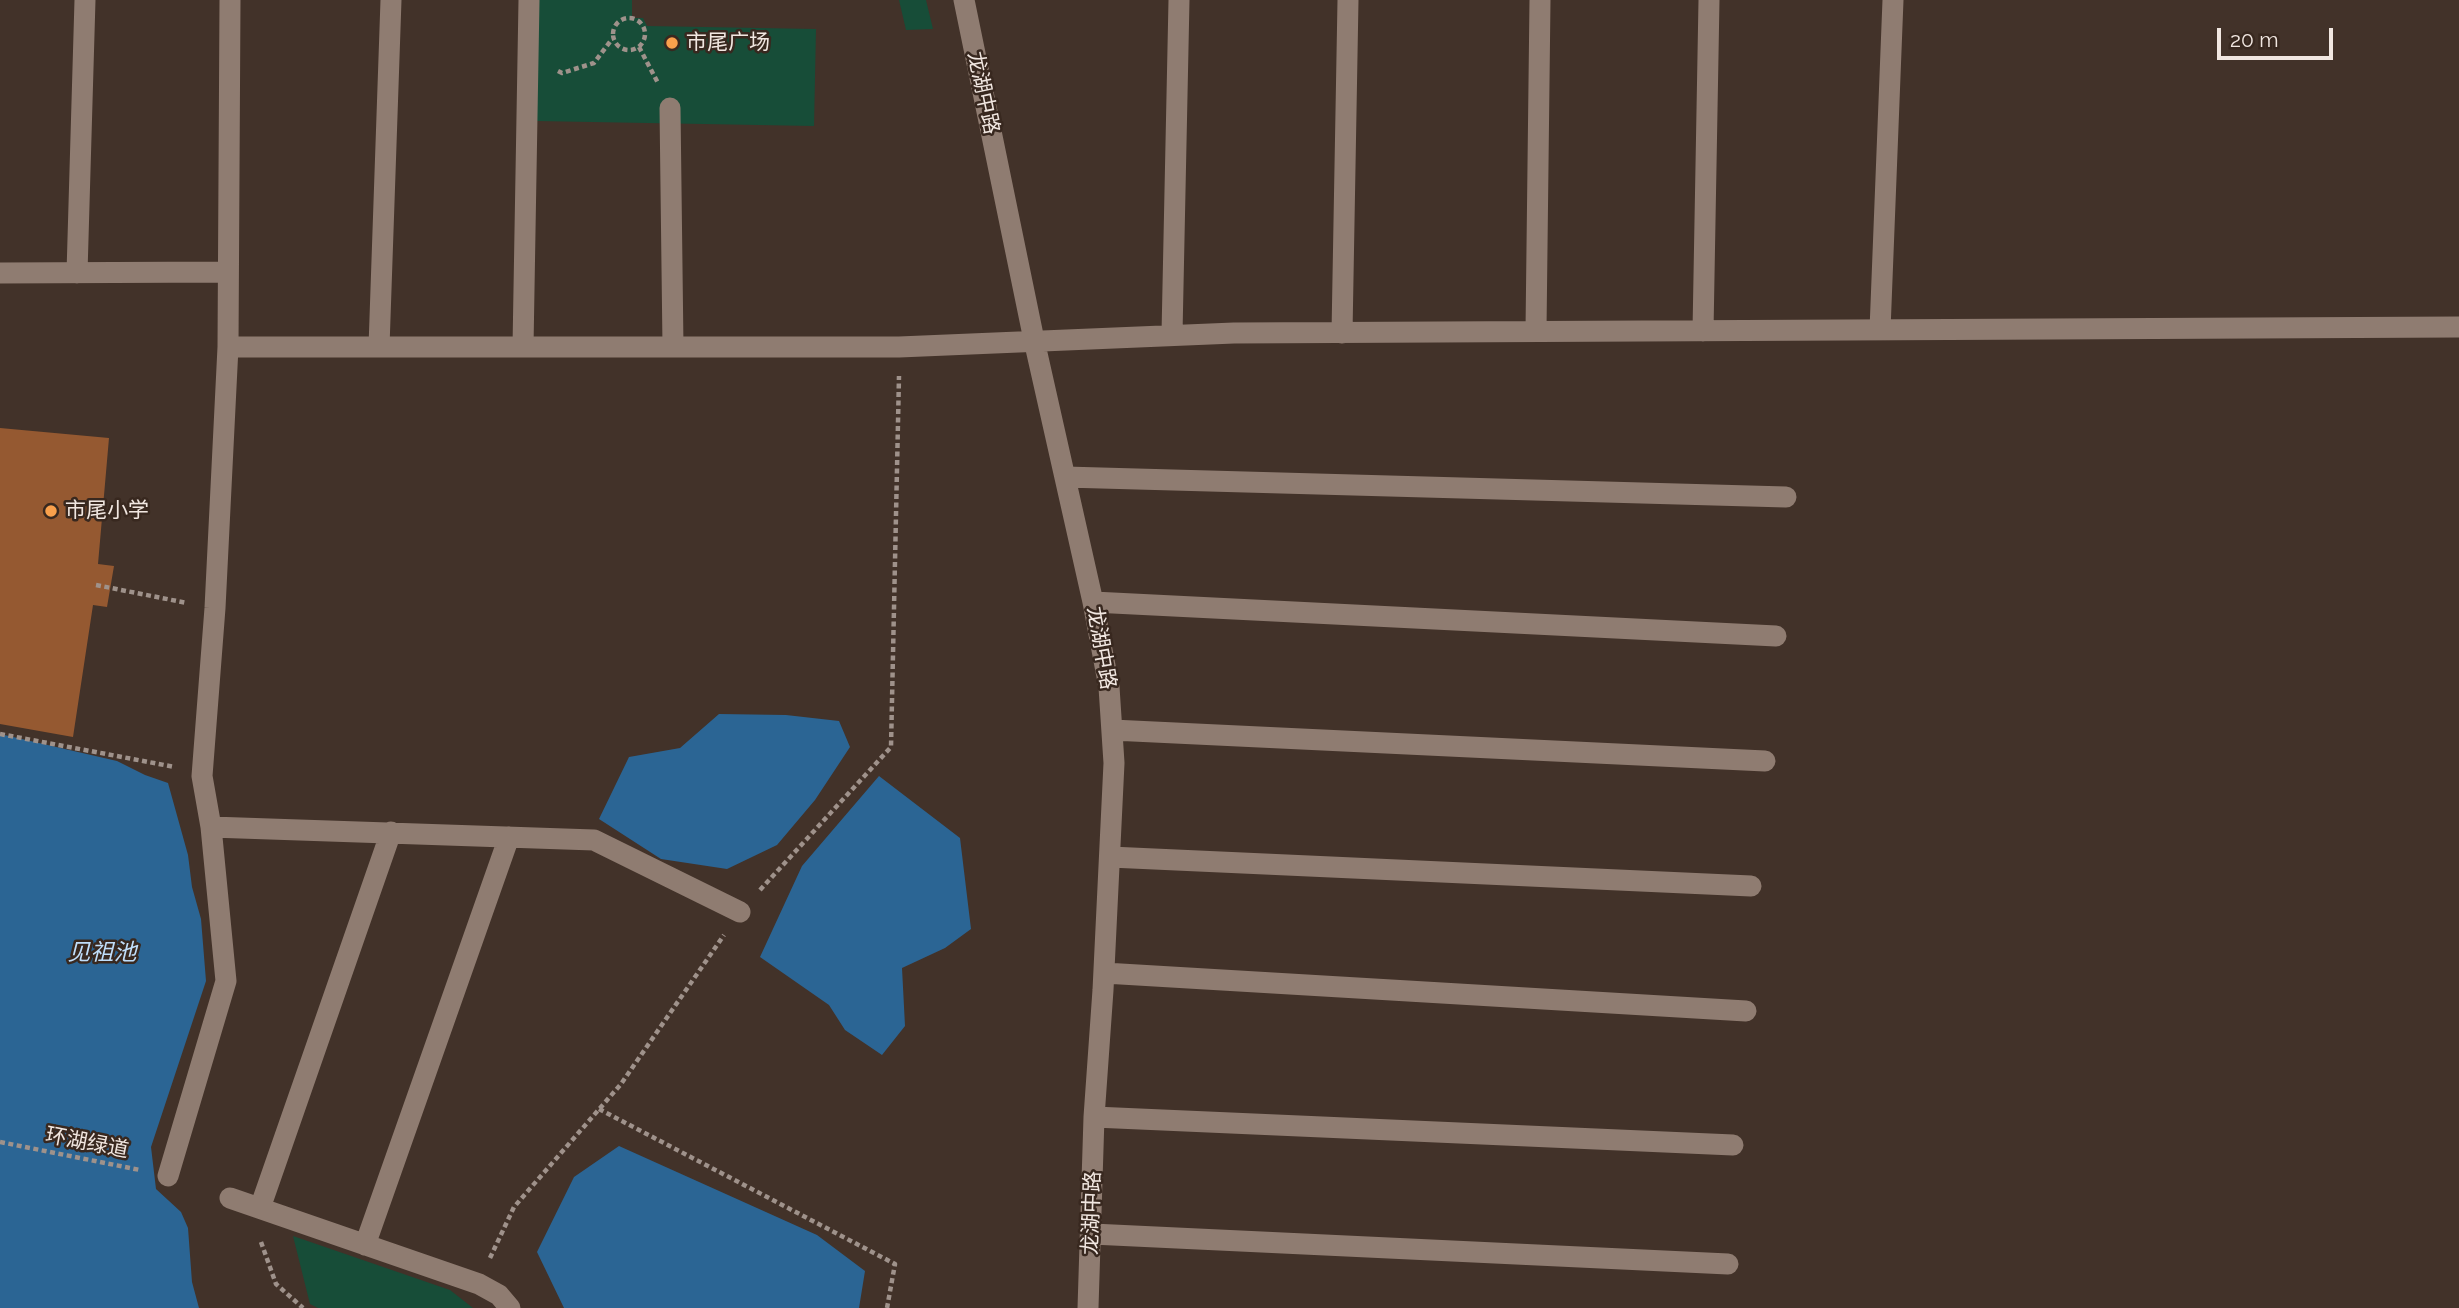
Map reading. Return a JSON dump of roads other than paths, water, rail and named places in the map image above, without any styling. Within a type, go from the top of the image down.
[{"type":"street","points":[[77,273],[85,0]]},
{"type":"street","points":[[168,1176],[226,981],[211,827],[202,776],[215,608],[228,347],[230,0]]},
{"type":"street","points":[[379,347],[391,0]]},
{"type":"street","points":[[523,347],[530,0]]},
{"type":"street","name":"龙湖中路","points":[[964,0],[1034,340],[1093,601],[1109,687],[1114,763],[1094,1117],[1088,1308]]},
{"type":"street","points":[[1172,334],[1179,0]]},
{"type":"street","points":[[1342,332],[1349,0]]},
{"type":"street","points":[[1536,330],[1540,0]]},
{"type":"street","points":[[1703,331],[1709,0]]},
{"type":"street","points":[[1880,330],[1893,0]]},
{"type":"street","points":[[670,108],[673,347]]},
{"type":"street","points":[[0,273],[228,272]]},
{"type":"street","points":[[228,347],[899,347],[1172,334],[2459,327]]},
{"type":"street","points":[[1065,477],[1786,497]]},
{"type":"street","points":[[1093,601],[1776,636]]},
{"type":"street","points":[[1112,730],[1765,761]]},
{"type":"street","points":[[211,827],[594,840],[740,912]]},
{"type":"street","points":[[260,1208],[391,832]]},
{"type":"street","points":[[365,1245],[509,837]]},
{"type":"street","points":[[1110,857],[1751,886]]},
{"type":"street","points":[[1104,973],[1746,1011]]},
{"type":"street","points":[[1094,1117],[1733,1144]]},
{"type":"street","points":[[230,1198],[479,1284],[499,1295],[510,1308]]},
{"type":"street","points":[[1092,1234],[1728,1264]]},
{"type":"water","points":[[719,714],[786,715],[839,721],[850,747],[815,800],[777,845],[727,869],[661,859],[599,819],[629,757],[680,748]]},
{"type":"water","name":"见祖池","points":[[0,734],[117,761],[168,783],[188,855],[192,887],[201,919],[206,981],[151,1147],[156,1189],[181,1212],[188,1228],[192,1282],[199,1308],[0,1308]]},
{"type":"water","points":[[879,776],[960,838],[971,929],[945,948],[902,968],[905,1026],[882,1055],[845,1030],[829,1005],[760,957],[802,866]]},
{"type":"water","points":[[619,1146],[817,1235],[865,1271],[859,1308],[564,1308],[537,1252],[574,1177]]},
{"type":"place","name":"市尾广场","points":[[672,43]]},
{"type":"place","name":"市尾小学","points":[[51,511]]}]
